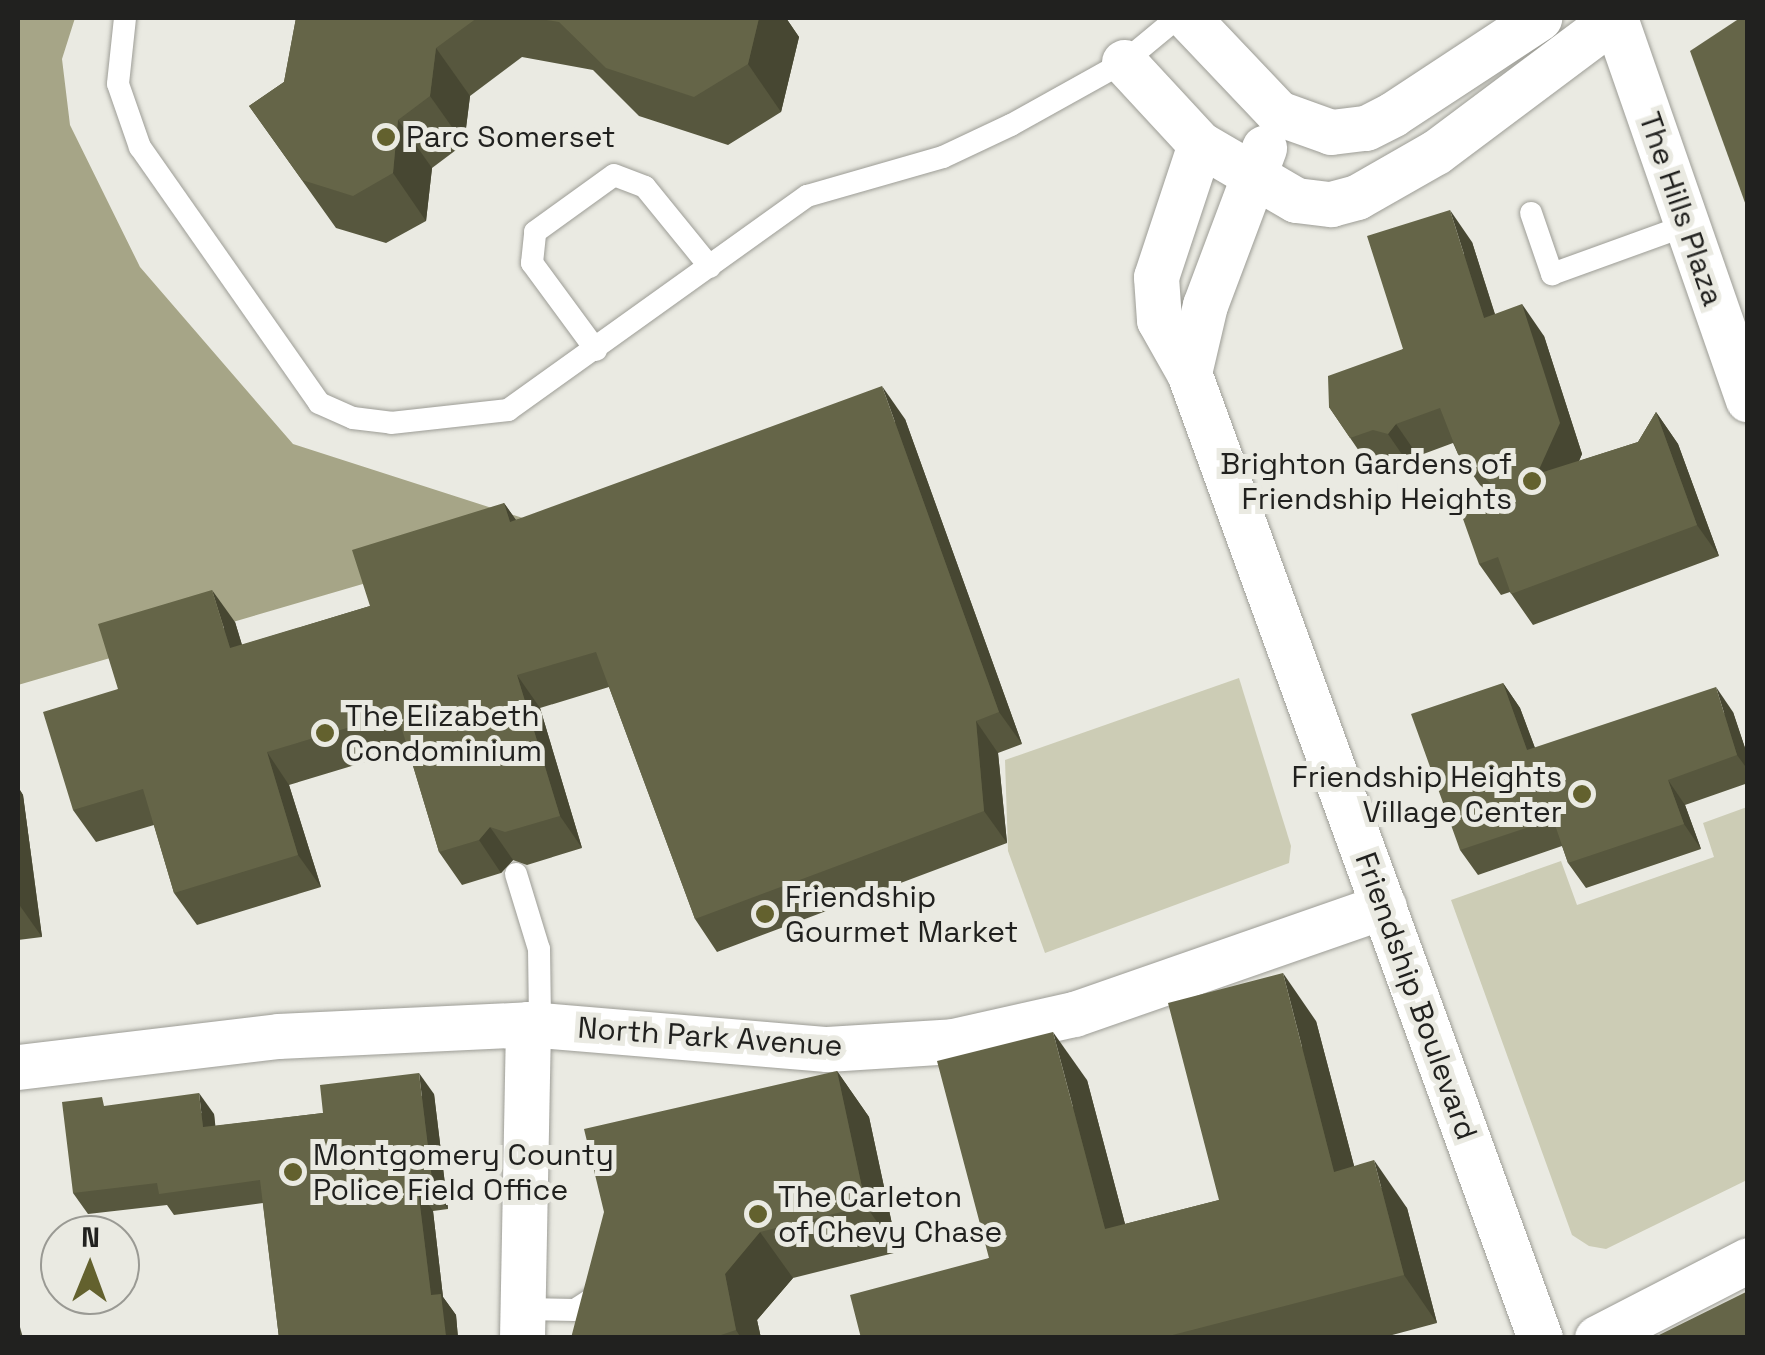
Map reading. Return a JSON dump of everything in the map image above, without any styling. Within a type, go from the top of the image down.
[{"type":"street","points":[[1188,18],[1278,113],[1331,132],[1366,128],[1539,18]]},
{"type":"street","points":[[1124,62],[1200,144],[1312,205],[1357,197],[1467,131],[1615,18]]},
{"type":"street","name":"The Hills Plaza","points":[[1615,18],[1748,400]]},
{"type":"street","points":[[1189,374],[1205,305],[1278,113]]},
{"type":"street","name":"Friendship Boulevard","points":[[1200,144],[1156,277],[1159,320],[1189,374],[1540,1338]]},
{"type":"street","name":"North Park Avenue","points":[[18,1067],[278,1036],[534,1024],[827,1048],[952,1040],[1074,1014],[1384,906]]},
{"type":"street","points":[[523,1323],[534,1024]]},
{"type":"street","points":[[1596,1338],[1748,1260]]},
{"type":"lane","points":[[125,18],[118,84],[140,147],[319,403],[353,418],[391,423],[484,418],[534,395],[807,196],[943,157],[1124,62],[1177,18]]},
{"type":"lane","points":[[596,350],[532,263],[536,232],[614,175],[645,187],[710,267]]},
{"type":"lane","points":[[1531,213],[1552,274],[1687,226]]},
{"type":"lane","points":[[516,874],[539,949],[534,1024]]},
{"type":"lane","points":[[523,1323],[576,1310],[604,1291]]},
{"type":"green space","points":[[18,18],[75,18],[62,59],[70,125],[140,267],[293,444],[554,528],[18,685]]},
{"type":"green space","points":[[1239,678],[1291,846],[1289,863],[1045,953],[1008,851],[1005,760]]},
{"type":"green space","points":[[1747,807],[1747,1180],[1606,1249],[1589,1246],[1572,1235],[1451,900],[1561,861],[1577,905],[1714,857],[1703,823]]},
{"type":"building","points":[[296,18],[477,18],[436,48],[430,96],[398,120],[393,173],[353,196],[302,180],[249,106],[284,82]]},
{"type":"building","points":[[534,18],[759,18],[748,64],[694,97],[606,68],[559,22]]},
{"type":"building","points":[[1740,18],[1748,18],[1748,211],[1690,51]]},
{"type":"building","points":[[1450,210],[1484,318],[1522,304],[1560,423],[1537,474],[1638,442],[1656,412],[1697,525],[1511,594],[1498,557],[1479,564],[1457,502],[1497,489],[1458,454],[1440,408],[1396,424],[1388,434],[1373,430],[1350,438],[1329,407],[1328,376],[1403,349],[1367,236]]},
{"type":"building","points":[[882,386],[999,712],[976,721],[984,811],[695,919],[596,652],[517,675],[560,816],[505,832],[490,827],[479,840],[439,852],[397,713],[267,752],[298,855],[174,893],[143,789],[73,810],[43,712],[118,689],[98,624],[212,590],[230,648],[370,606],[352,550],[504,503],[510,522]]},
{"type":"building","name":"Friendship Heights Village Center","points":[[1503,683],[1527,750],[1716,687],[1737,755],[1668,780],[1684,824],[1568,863],[1553,819],[1460,850],[1411,714]]},
{"type":"building","points":[[1283,973],[1334,1172],[1374,1160],[1404,1275],[1161,1338],[861,1338],[850,1295],[989,1258],[937,1061],[1053,1032],[1105,1229],[1219,1200],[1168,1003]]},
{"type":"building","name":"The Carleton of Chevy Chase","points":[[837,1071],[866,1206],[760,1232],[725,1274],[736,1330],[712,1338],[571,1338],[604,1212],[584,1129]]},
{"type":"building","points":[[419,1073],[433,1188],[418,1189],[431,1295],[441,1294],[446,1336],[279,1338],[260,1180],[159,1194],[157,1183],[73,1193],[62,1102],[102,1097],[104,1106],[199,1093],[203,1127],[323,1113],[320,1085]]},
{"type":"building","points":[[1748,1291],[1748,1338],[1653,1338]]},
{"type":"place","name":"Parc Somerset","points":[[386,137]]},
{"type":"place","name":"Brighton Gardens of Friendship Heights","points":[[1532,481]]},
{"type":"place","name":"The Elizabeth Condominium","points":[[325,733]]},
{"type":"place","name":"Friendship Heights Village Center","points":[[1582,794]]},
{"type":"place","name":"Friendship Gourmet Market","points":[[765,914]]},
{"type":"place","name":"Montgomery County Police Field Office","points":[[293,1172]]},
{"type":"place","name":"The Carleton of Chevy Chase","points":[[758,1214]]}]
